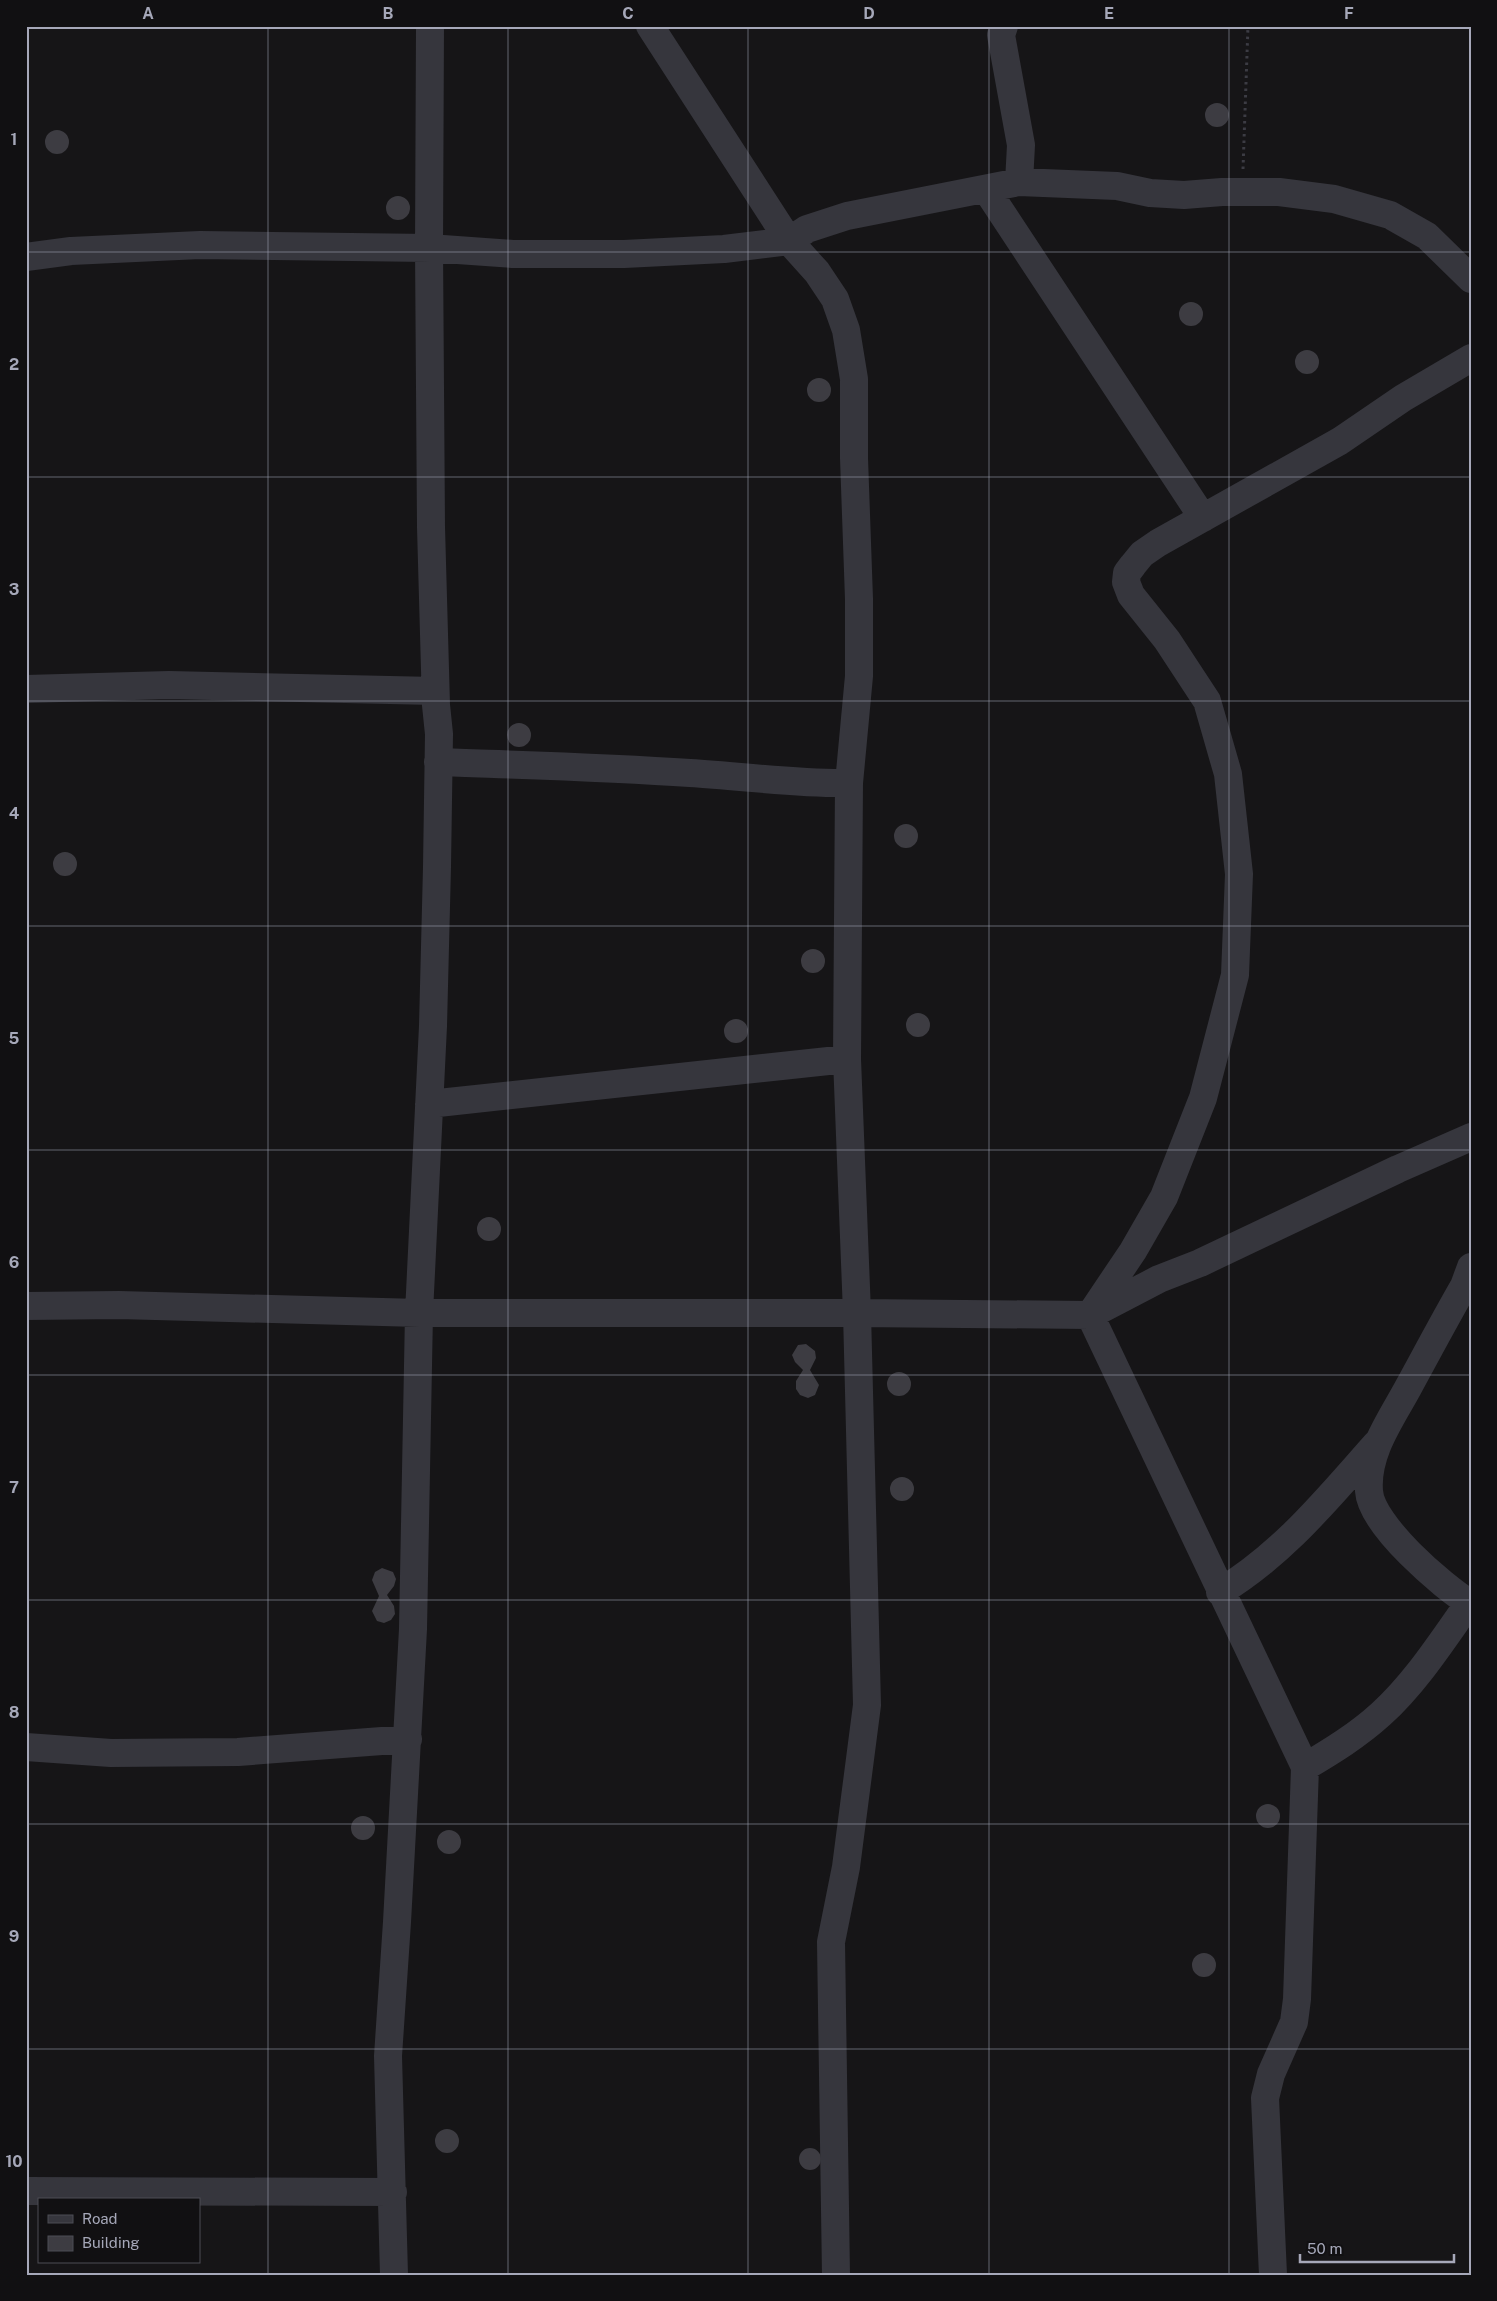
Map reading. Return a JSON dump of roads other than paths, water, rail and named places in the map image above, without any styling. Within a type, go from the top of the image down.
[{"type":"street","points":[[394,2275],[393,2192],[388,2122],[388,2056],[413,1629],[419,1314],[429,1104],[438,762],[431,527],[428,248],[430,26]]},
{"type":"street","points":[[650,26],[788,241],[817,272],[835,299],[846,330],[854,379],[859,666],[849,783],[847,1059],[857,1313],[867,1704],[846,1867],[831,1942],[836,2275]]},
{"type":"street","points":[[1004,26],[1001,35],[1021,145],[1019,182]]},
{"type":"street","points":[[26,257],[70,251],[200,245],[428,248],[513,254],[624,254],[724,249],[788,241],[807,229],[847,216],[1019,182],[1117,186],[1150,193],[1184,195],[1279,192],[1334,199],[1390,215],[1427,236],[1471,279]]},
{"type":"street","points":[[986,189],[1203,518]]},
{"type":"street","points":[[1090,1315],[1133,1251],[1164,1197],[1203,1098],[1235,975],[1238,874],[1228,774],[1207,701],[1167,640],[1131,595],[1126,582],[1127,573],[1142,554],[1340,441],[1403,398],[1471,358]]},
{"type":"street","points":[[26,689],[169,685],[435,691]]},
{"type":"street","points":[[438,762],[588,766],[693,773],[803,784],[849,783]]},
{"type":"street","points":[[429,1104],[847,1059]]},
{"type":"street","points":[[26,1306],[119,1305],[419,1314],[857,1313],[1090,1315],[1159,1279],[1200,1263],[1398,1169],[1471,1137]]},
{"type":"street","points":[[1220,1592],[1267,1560],[1293,1536],[1377,1444],[1468,1281]]},
{"type":"street","points":[[1090,1315],[1220,1592],[1306,1767],[1294,2022],[1271,2074],[1264,2098],[1273,2275]]},
{"type":"street","points":[[1306,1767],[1347,1742],[1382,1714],[1414,1680],[1470,1603],[1444,1584],[1406,1550],[1372,1506],[1369,1491],[1377,1444]]},
{"type":"street","points":[[26,1747],[111,1753],[238,1752],[408,1739]]},
{"type":"street","points":[[26,2192],[393,2192]]}]
